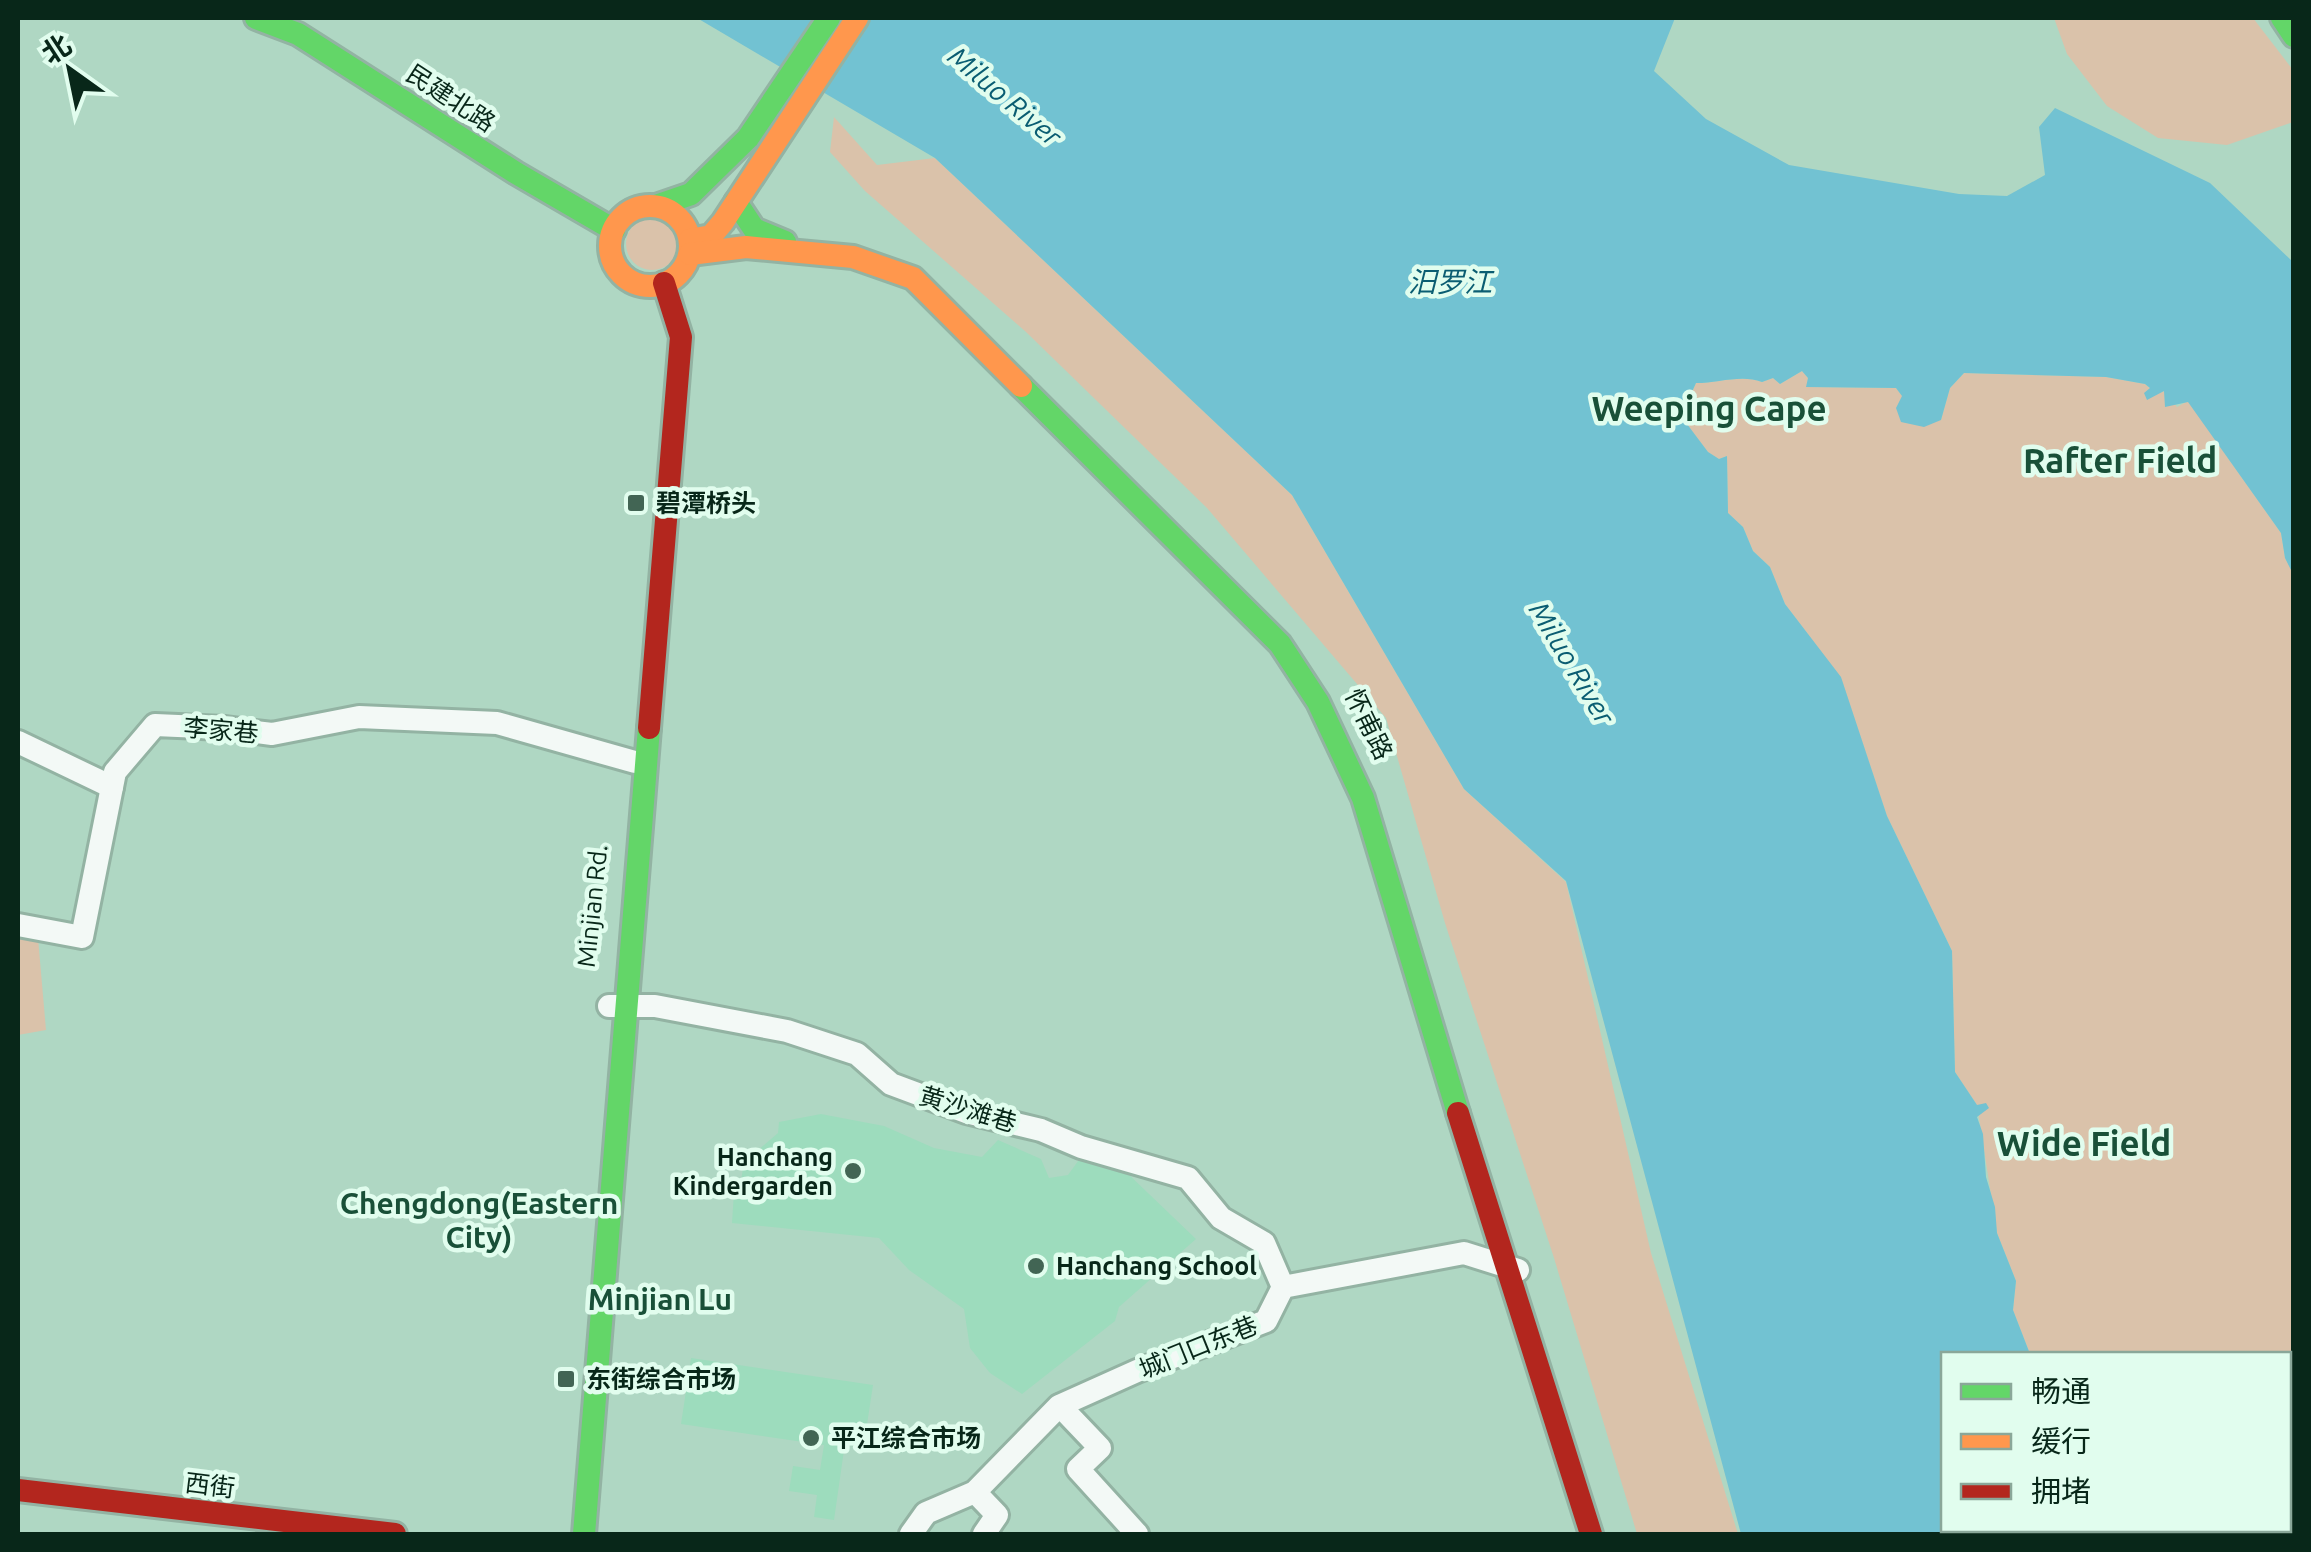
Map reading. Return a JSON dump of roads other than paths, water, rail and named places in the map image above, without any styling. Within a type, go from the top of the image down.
[{"type":"main road","name":"民建北路","points":[[256,18],[298,34],[516,174],[618,224]]},
{"type":"main road","points":[[281,18],[308,29],[618,224]]},
{"type":"main road","points":[[656,206],[678,217],[690,247],[685,266],[657,285],[626,277],[616,267],[611,254],[618,224],[643,207],[690,194],[748,138],[829,18]]},
{"type":"main road","points":[[690,247],[711,236],[736,202],[857,18]]},
{"type":"main road","points":[[2282,18],[2294,36]]},
{"type":"main road","name":"怀甫路","points":[[736,202],[754,230],[783,242],[854,247],[920,268],[1254,599],[1326,696],[1374,796],[1513,1269],[1602,1534]]},
{"type":"main road","points":[[690,247],[746,247],[852,257],[912,278],[1280,644],[1318,702],[1364,798],[1484,1200],[1513,1269],[1591,1534]]},
{"type":"main road","points":[[584,1534],[619,1005],[681,337],[657,285]]},
{"type":"main road","name":"Minjian Rd.","points":[[564,1534],[619,1005],[666,337],[657,285]]},
{"type":"main road","name":"西街","points":[[18,1490],[396,1534]]},
{"type":"main road","name":"西街","points":[[18,1503],[273,1534]]},
{"type":"street","name":"李家巷","points":[[18,925],[82,937],[115,772],[155,725],[272,734],[360,717],[498,724],[636,762]]},
{"type":"street","points":[[18,742],[112,786]]},
{"type":"street","name":"黄沙滩巷","points":[[619,1005],[668,1008],[788,1031],[857,1054],[891,1084],[966,1112],[1041,1130],[1188,1178],[1221,1218],[1264,1243],[1284,1287]]},
{"type":"street","points":[[1284,1287],[1464,1253],[1513,1269]]},
{"type":"street","name":"城门口东巷","points":[[911,1534],[926,1512],[975,1492],[1060,1406],[1266,1321],[1284,1287]]},
{"type":"street","points":[[1060,1406],[1100,1448],[1078,1469],[1136,1534]]},
{"type":"street","points":[[975,1492],[996,1515],[984,1534]]},
{"type":"water","name":"汨罗江","points":[[697,18],[1675,18],[1654,71],[1706,119],[1789,165],[1959,194],[2007,196],[2045,175],[2039,127],[2055,108],[2210,183],[2293,262],[2293,574],[2285,558],[2281,533],[2188,402],[2165,407],[2164,391],[2147,400],[2144,393],[2150,388],[2145,384],[2106,377],[1964,373],[1950,388],[1941,420],[1924,427],[1901,422],[1896,408],[1902,396],[1896,388],[1806,387],[1808,378],[1802,371],[1780,384],[1773,378],[1762,382],[1738,379],[1696,383],[1681,416],[1708,452],[1719,459],[1727,456],[1728,513],[1743,527],[1753,551],[1770,567],[1785,604],[1841,677],[1887,816],[1952,951],[1955,1072],[1977,1105],[1986,1103],[1989,1108],[1977,1117],[1983,1134],[1986,1177],[1995,1207],[1997,1233],[2016,1281],[2013,1310],[2029,1352],[1941,1352],[1941,1532],[2069,1534],[1741,1534],[1566,881],[1464,789],[1292,495],[935,158]]},
{"type":"place","name":"碧潭桥头","points":[[636,503]]},
{"type":"place","name":"Hanchang Kindergarden","points":[[853,1171]]},
{"type":"place","name":"Hanchang School","points":[[1036,1266]]},
{"type":"place","name":"东街综合市场","points":[[566,1379]]},
{"type":"place","name":"平江综合市场","points":[[811,1438]]},
{"type":"district","name":"Weeping Cape","points":[[1709,409]]},
{"type":"district","name":"Rafter Field","points":[[2120,461]]},
{"type":"district","name":"Wide Field","points":[[2084,1144]]},
{"type":"district","name":"Chengdong(Eastern City)","points":[[479,1221]]},
{"type":"district","name":"Minjian Lu","points":[[660,1300]]},
{"type":"water label","name":"Miluo River","points":[[1005,96]]},
{"type":"water label","name":"Miluo River","points":[[1572,663]]}]
